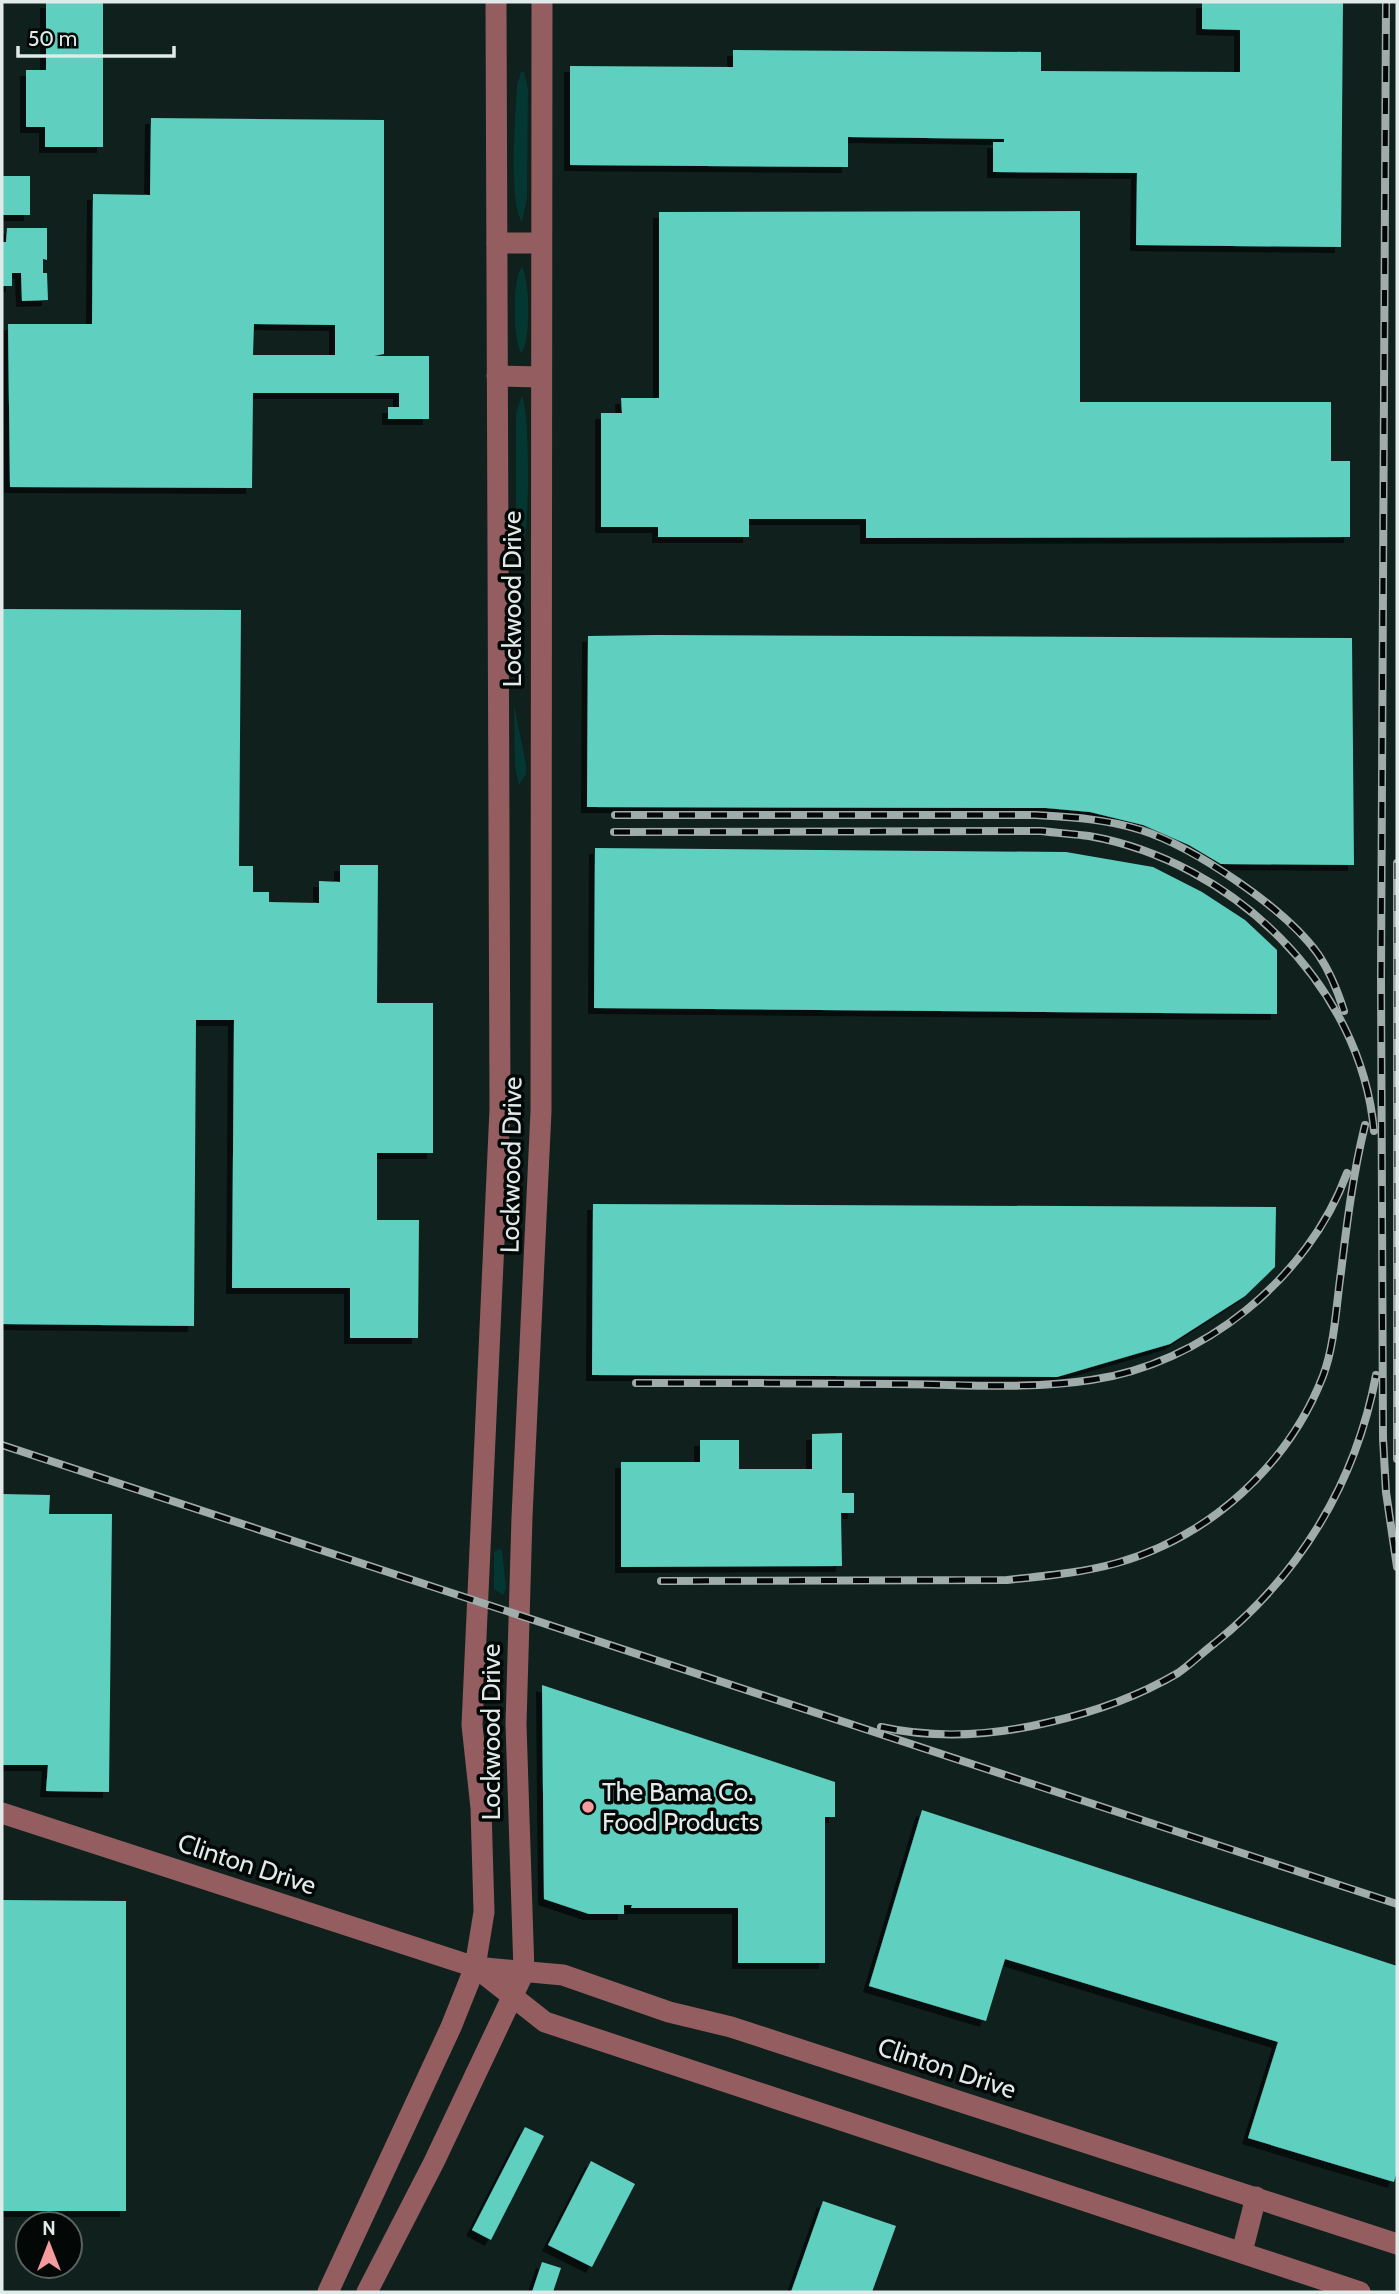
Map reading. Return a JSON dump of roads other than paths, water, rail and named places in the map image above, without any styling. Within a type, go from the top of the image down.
[{"type":"main road","name":"Lockwood Drive","points":[[328,2292],[451,2027],[475,1967],[484,1912],[481,1808],[472,1725],[475,1603],[500,1109],[496,2]]},
{"type":"main road","name":"Lockwood Drive","points":[[367,2292],[524,1972],[516,1724],[522,1517],[541,1111],[542,2]]},
{"type":"main road","points":[[497,243],[540,243]]},
{"type":"main road","points":[[496,376],[540,377]]},
{"type":"main road","name":"Clinton Drive","points":[[2,1813],[475,1967],[563,1975],[669,2012],[731,2026],[1397,2244]]},
{"type":"main road","name":"Clinton Drive","points":[[475,1967],[545,2022],[1360,2292]]},
{"type":"main road","points":[[1242,2252],[1256,2197]]},
{"type":"main road","points":[[346,2252],[379,2269]]},
{"type":"railway","points":[[1386,2],[1381,978],[1383,1438],[1386,1492],[1397,1567]]},
{"type":"railway","points":[[615,815],[1035,815],[1088,819],[1128,826],[1162,838],[1212,865],[1284,918],[1318,954],[1333,981],[1344,1011]]},
{"type":"railway","points":[[614,832],[1041,831],[1089,836],[1142,850],[1192,872],[1239,902],[1280,938],[1316,980],[1344,1027],[1364,1077],[1374,1131]]},
{"type":"railway","points":[[1397,863],[1397,1459]]},
{"type":"railway","points":[[661,1581],[1007,1580],[1049,1576],[1117,1563],[1151,1551],[1213,1516],[1241,1494],[1267,1468],[1308,1409],[1323,1376],[1333,1338],[1351,1198],[1365,1125]]},
{"type":"railway","points":[[636,1383],[1018,1386],[1091,1380],[1132,1371],[1172,1356],[1210,1335],[1246,1310],[1278,1281],[1306,1248],[1329,1212],[1347,1173]]},
{"type":"railway","points":[[881,1727],[923,1733],[966,1734],[1029,1726],[1067,1718],[1116,1702],[1178,1673],[1246,1616],[1298,1557],[1320,1524],[1339,1489],[1354,1452],[1376,1375]]},
{"type":"railway","points":[[2,1445],[1397,1904]]},
{"type":"place","name":"The Bama Co. Food Products","points":[[588,1807]]}]
